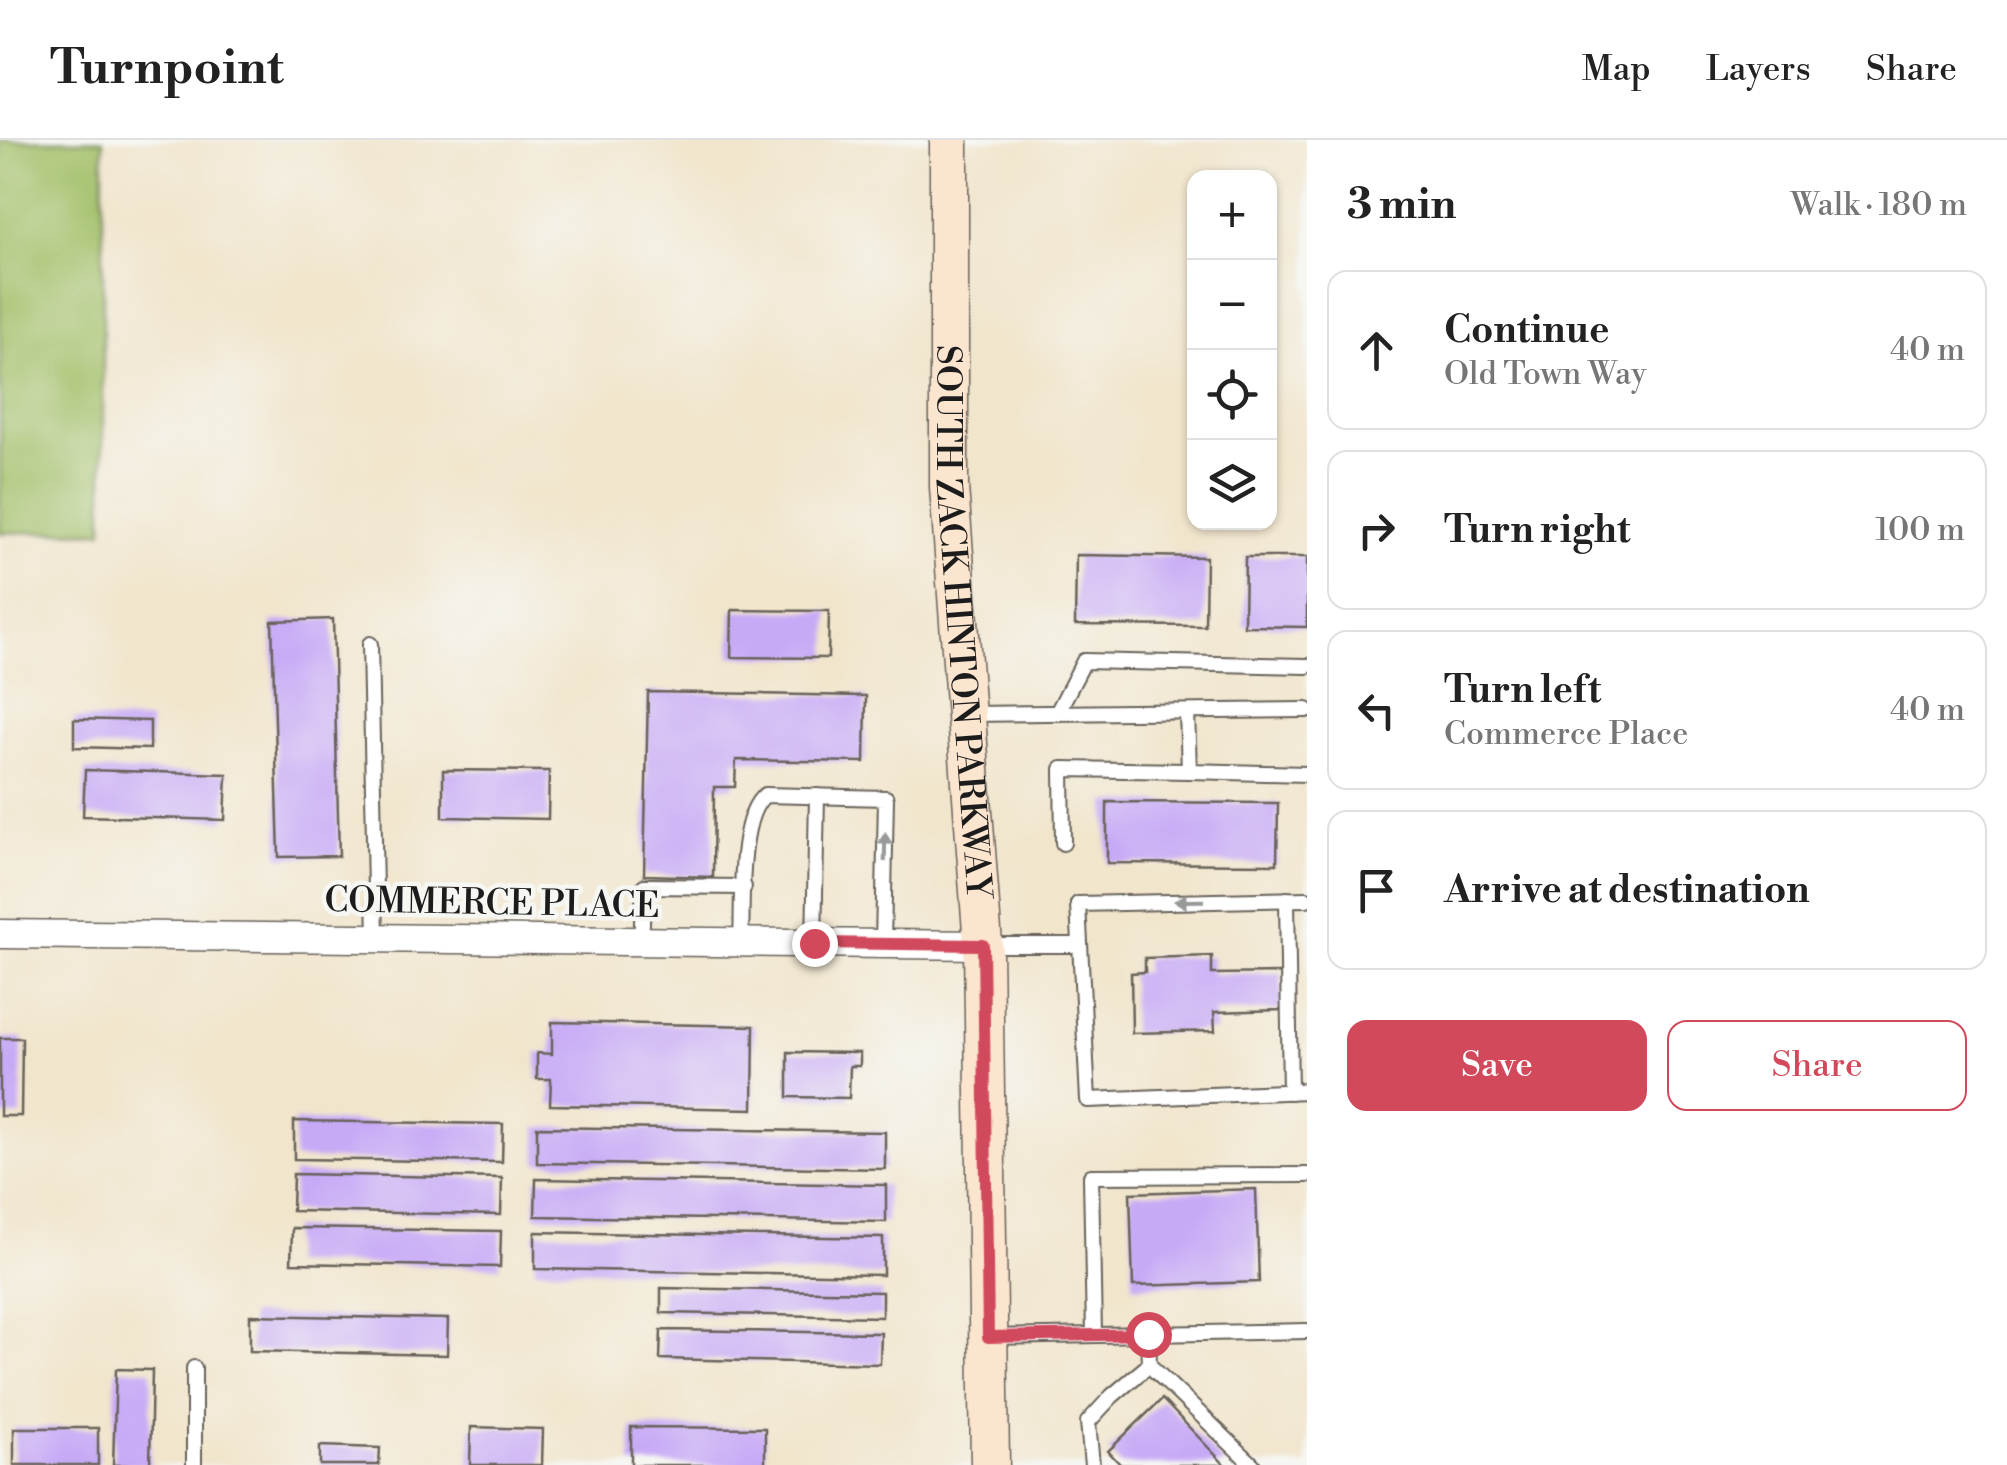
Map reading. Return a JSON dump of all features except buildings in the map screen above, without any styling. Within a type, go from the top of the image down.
[{"type":"main road","name":"SOUTH ZACK HINTON PARKWAY","points":[[949,140],[949,487],[983,945],[990,1465]]},
{"type":"street","name":"COMMERCE PLACE","points":[[0,934],[983,945]]},
{"type":"lane","points":[[370,644],[376,939]]},
{"type":"lane","points":[[1057,713],[1084,660],[1307,666]]},
{"type":"lane","points":[[964,714],[1307,710]]},
{"type":"lane","points":[[1187,712],[1189,771]]},
{"type":"lane","points":[[1063,843],[1062,769],[1307,774]]},
{"type":"lane","points":[[741,942],[748,825],[756,802],[765,794],[886,798],[883,944]]},
{"type":"lane","points":[[814,943],[817,796]]},
{"type":"lane","points":[[641,941],[644,886],[744,887]]},
{"type":"lane","points":[[1307,899],[1078,904],[1088,1100],[1307,1091]]},
{"type":"lane","points":[[1287,900],[1290,1092]]},
{"type":"lane","points":[[983,945],[1079,946]]},
{"type":"lane","points":[[1094,1335],[1091,1176],[1307,1175]]},
{"type":"lane","points":[[988,1337],[1307,1331]]},
{"type":"lane","points":[[1148,1334],[1149,1366],[1253,1465]]},
{"type":"lane","points":[[1092,1465],[1088,1422],[1149,1366]]},
{"type":"lane","points":[[194,1368],[194,1465]]},
{"type":"green space","points":[[0,140],[103,140],[103,531],[0,533]]},
{"type":"route","points":[[814,943],[983,945],[988,1337],[1148,1334]]}]
